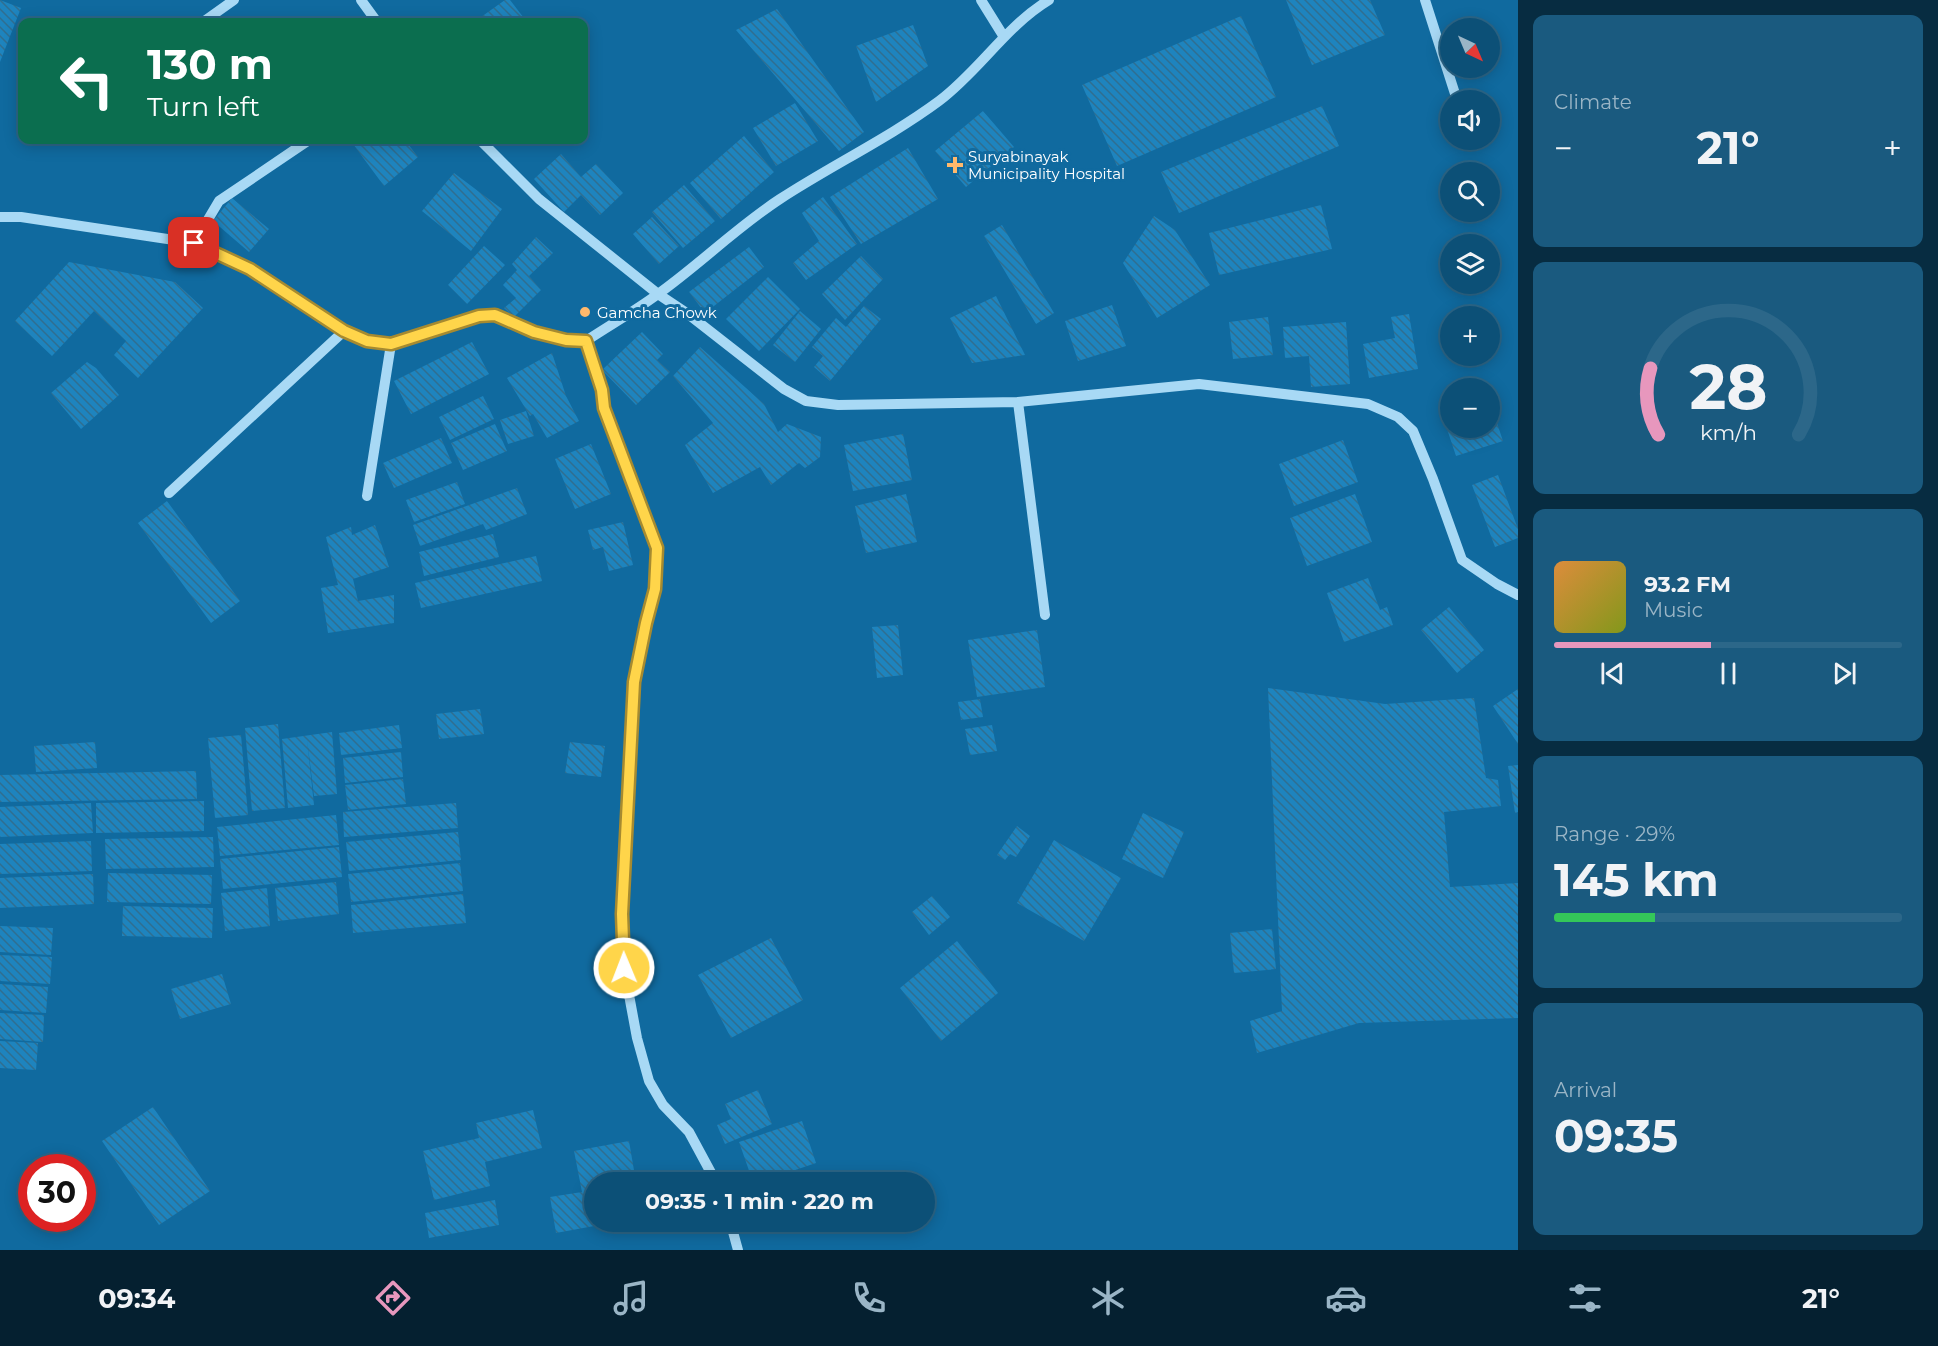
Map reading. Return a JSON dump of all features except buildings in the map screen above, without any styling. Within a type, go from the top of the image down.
[{"type":"street","points":[[209,18],[234,0]]},
{"type":"street","points":[[361,0],[373,18]]},
{"type":"street","points":[[981,0],[1004,37]]},
{"type":"street","points":[[0,217],[21,217],[194,243],[250,269],[344,331],[367,341],[391,344],[479,316],[495,315],[534,332],[566,340],[586,341],[658,294],[778,200],[940,100],[970,75],[1004,37],[1035,8],[1050,0]]},
{"type":"street","points":[[1425,0],[1454,90]]},
{"type":"street","points":[[194,243],[219,201],[303,144]]},
{"type":"street","points":[[484,144],[539,199],[658,294],[688,314],[784,389],[806,401],[838,405],[1018,402],[1198,384],[1368,404],[1398,417],[1413,431],[1462,560],[1497,584],[1518,595]]},
{"type":"street","points":[[169,493],[344,331]]},
{"type":"street","points":[[586,341],[602,390],[604,408],[657,548],[655,589],[634,682],[622,914],[624,968],[637,1038],[649,1081],[663,1105],[689,1132],[711,1172]]},
{"type":"street","points":[[367,496],[391,344]]},
{"type":"street","points":[[1018,402],[1046,615]]},
{"type":"street","points":[[732,1232],[738,1250]]},
{"type":"place","name":"Suryabinayak Municipality Hospital","points":[[955,165]]},
{"type":"place","name":"Gamcha Chowk","points":[[585,312]]},
{"type":"route","points":[[194,243],[250,269],[302,301],[344,331],[367,341],[391,344],[479,316],[495,315],[534,332],[566,340],[586,341],[602,390],[604,408],[657,548],[655,589],[634,682],[622,914],[624,968]]}]
